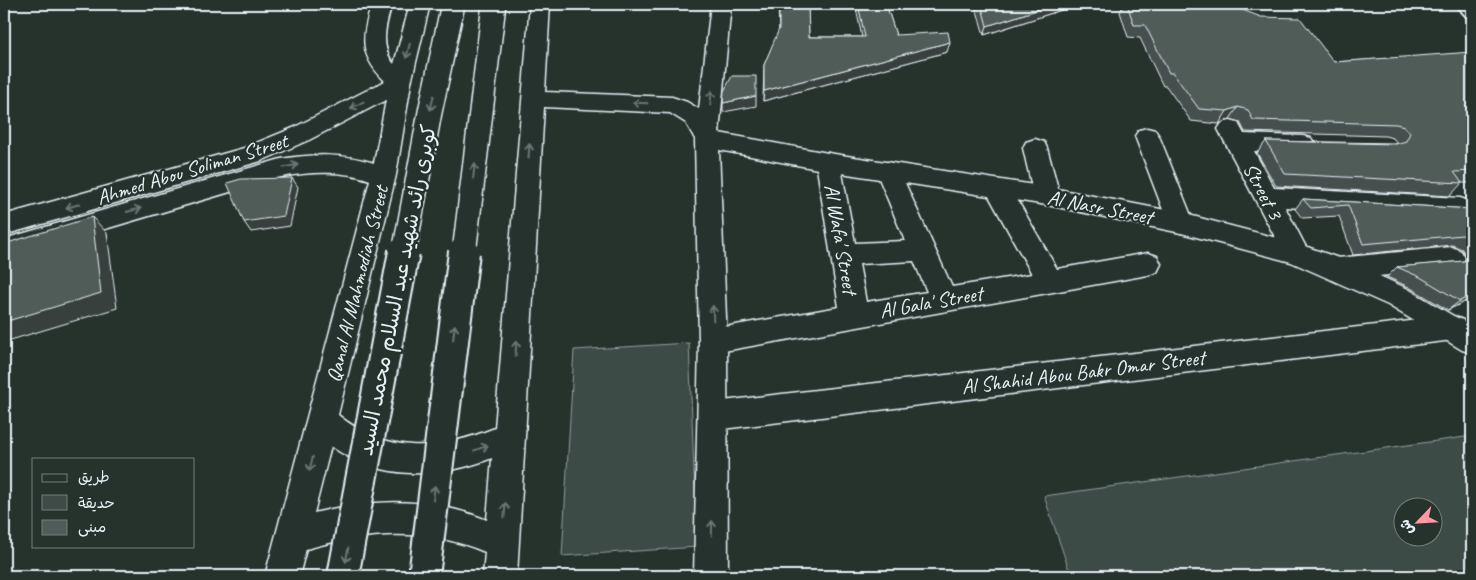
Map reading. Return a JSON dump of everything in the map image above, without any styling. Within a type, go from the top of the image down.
[{"type":"main road","points":[[382,4],[373,34],[374,44],[382,64],[400,83]]},
{"type":"main road","name":"Qanal Al Mahmodiah Street","points":[[285,563],[384,175],[400,83],[420,4]]},
{"type":"main road","name":"كوبرى رائد شهيد عبد السلام محمد السيد","points":[[344,576],[423,150],[453,4]]},
{"type":"main road","points":[[424,576],[494,4]]},
{"type":"main road","points":[[500,576],[540,4]]},
{"type":"main road","points":[[711,576],[714,416],[707,140],[721,4]]},
{"type":"main road","name":"Ahmed Abou Soliman Street","points":[[4,225],[252,155],[301,134],[400,83]]},
{"type":"main road","points":[[533,99],[672,106],[688,112],[696,118],[707,140]]},
{"type":"main road","points":[[1147,136],[1181,222]]},
{"type":"main road","name":"Street 3","points":[[1296,253],[1233,136],[1326,144]]},
{"type":"main road","name":"Al Nasr Street","points":[[707,140],[828,162],[1047,196],[1181,222],[1296,253],[1337,269],[1398,297],[1462,334]]},
{"type":"main road","points":[[1035,148],[1047,196]]},
{"type":"main road","name":"Ahmed Abou Soliman Street","points":[[4,249],[264,172],[297,164],[329,162],[359,166],[384,175]]},
{"type":"main road","name":"Al Wafa' Street","points":[[828,162],[855,316]]},
{"type":"main road","points":[[888,171],[944,300]]},
{"type":"main road","points":[[998,189],[1050,281]]},
{"type":"main road","points":[[1266,197],[1460,208]]},
{"type":"main road","points":[[844,254],[922,250]]},
{"type":"main road","points":[[1337,269],[1452,258]]},
{"type":"main road","name":"Al Gala' Street","points":[[713,341],[1148,264]]},
{"type":"main road","name":"Al Shahid Abou Bakr Omar Street","points":[[714,416],[1462,334]]},
{"type":"main road","points":[[322,420],[336,434],[355,446],[376,454],[399,459],[421,460],[459,455],[489,446],[510,436]]},
{"type":"main road","points":[[285,563],[329,525],[366,518],[402,517],[454,524],[479,531],[502,542]]},
{"type":"lane","points":[[1461,4],[1472,15]]},
{"type":"green space","points":[[689,343],[697,547],[562,556],[574,350]]},
{"type":"green space","points":[[1472,436],[1472,576],[1071,576],[1044,496]]},
{"type":"building","points":[[779,4],[808,4],[809,37],[865,37],[858,4],[886,4],[896,35],[948,32],[950,42],[764,91],[764,65],[779,29]]},
{"type":"building","points":[[981,4],[1055,4],[987,26]]},
{"type":"building","points":[[1127,4],[1207,4],[1240,9],[1261,17],[1300,18],[1334,62],[1472,52],[1472,171],[1454,172],[1462,183],[1285,174],[1266,141],[1396,144],[1406,141],[1410,133],[1404,126],[1396,124],[1253,120],[1248,110],[1238,107],[1227,111],[1199,109],[1173,73],[1169,73],[1145,25],[1134,25]]},
{"type":"building","points":[[732,76],[756,76],[756,96],[723,103],[724,91]]},
{"type":"building","points":[[292,178],[284,216],[244,222],[227,183],[241,179]]},
{"type":"building","points":[[1303,199],[1472,209],[1472,239],[1463,235],[1363,244],[1348,205],[1311,208]]},
{"type":"building","points":[[92,217],[101,293],[4,322],[4,244]]},
{"type":"building","points":[[1472,257],[1472,295],[1460,301],[1420,277],[1397,267],[1464,261]]}]
